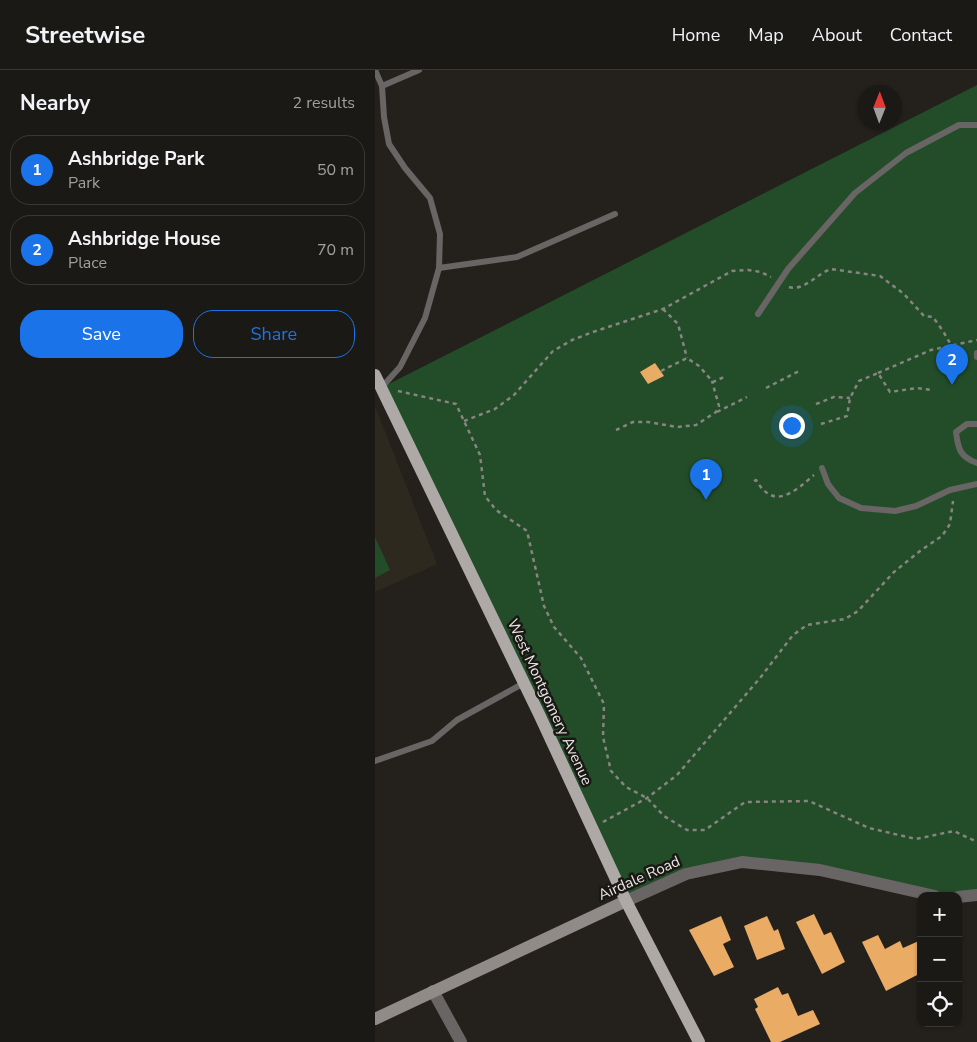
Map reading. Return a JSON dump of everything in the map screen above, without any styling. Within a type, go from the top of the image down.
[{"type":"main road","name":"West Montgomery Avenue","points":[[375,375],[524,683],[626,901],[699,1042]]},
{"type":"street","name":"Airdale Road","points":[[375,1019],[686,874],[742,862],[820,870],[917,892]]},
{"type":"street","points":[[962,897],[977,895]]},
{"type":"street","points":[[433,991],[461,1042]]},
{"type":"lane","points":[[375,70],[382,86],[384,117],[389,144],[405,168],[430,198],[440,234],[439,268],[425,318],[400,367],[381,388]]},
{"type":"lane","points":[[382,86],[419,70]]},
{"type":"lane","points":[[758,314],[788,269],[855,193],[906,153],[959,125],[977,125]]},
{"type":"lane","points":[[439,268],[517,257],[615,214]]},
{"type":"lane","points":[[977,424],[967,424],[956,432],[958,447],[968,460],[977,463]]},
{"type":"lane","points":[[822,468],[828,484],[839,498],[861,508],[895,510],[916,506],[950,490],[977,484]]},
{"type":"lane","points":[[375,761],[432,741],[457,720],[524,683]]},
{"type":"path","points":[[463,421],[495,409],[514,395],[553,351],[572,340],[663,309],[731,271],[748,270],[761,272],[772,277]]},
{"type":"path","points":[[788,286],[793,288],[802,286],[823,271],[831,270],[880,276],[904,294],[923,316],[933,317],[951,345]]},
{"type":"path","points":[[663,309],[678,324],[687,358],[699,366],[712,381],[719,406],[716,412]]},
{"type":"path","points":[[821,424],[847,416],[850,398],[859,381],[931,350],[977,340]]},
{"type":"path","points":[[661,371],[687,358]]},
{"type":"path","points":[[765,388],[801,370]]},
{"type":"path","points":[[878,373],[890,392],[917,388],[931,390]]},
{"type":"path","points":[[712,381],[724,378]]},
{"type":"path","points":[[381,388],[455,404],[480,455],[485,496],[496,510],[527,531],[544,606],[554,627],[581,658],[604,704],[603,737],[611,771],[626,787],[647,798],[664,816],[687,830],[705,830],[745,802],[809,801],[869,828],[916,839],[954,831],[977,842]]},
{"type":"path","points":[[616,430],[633,422],[648,422],[677,427],[695,425],[747,397]]},
{"type":"path","points":[[816,404],[834,397],[850,398]]},
{"type":"path","points":[[754,481],[756,480],[761,489],[769,494],[785,496],[794,492],[822,468]]},
{"type":"path","points":[[591,828],[647,798],[677,775],[760,678],[793,635],[807,624],[845,619],[858,611],[894,572],[942,536],[950,524],[953,500]]},
{"type":"shaded area","points":[[375,406],[437,564],[375,592]]},
{"type":"green space","points":[[977,85],[977,895],[962,895],[962,892],[917,893],[742,862],[686,874],[626,901],[381,388],[888,130],[902,130],[902,123]]},
{"type":"green space","points":[[375,537],[390,570],[375,578]]},
{"type":"building","points":[[655,363],[664,376],[648,384],[640,372]]},
{"type":"building","points":[[814,914],[824,935],[831,932],[845,962],[822,974],[796,922]]},
{"type":"building","points":[[721,916],[731,940],[723,944],[734,967],[714,976],[689,930]]},
{"type":"building","points":[[767,916],[774,931],[778,929],[785,949],[757,960],[744,926]]},
{"type":"building","points":[[878,935],[885,949],[900,941],[903,948],[917,942],[917,975],[886,991],[862,942]]},
{"type":"building","points":[[778,987],[782,995],[788,993],[798,1016],[813,1010],[820,1024],[780,1042],[771,1042],[755,1009],[758,1007],[754,999]]},
{"type":"place","name":"Ashbridge House","points":[[952,385]]},
{"type":"place","name":"Ashbridge Park","points":[[706,500]]}]
